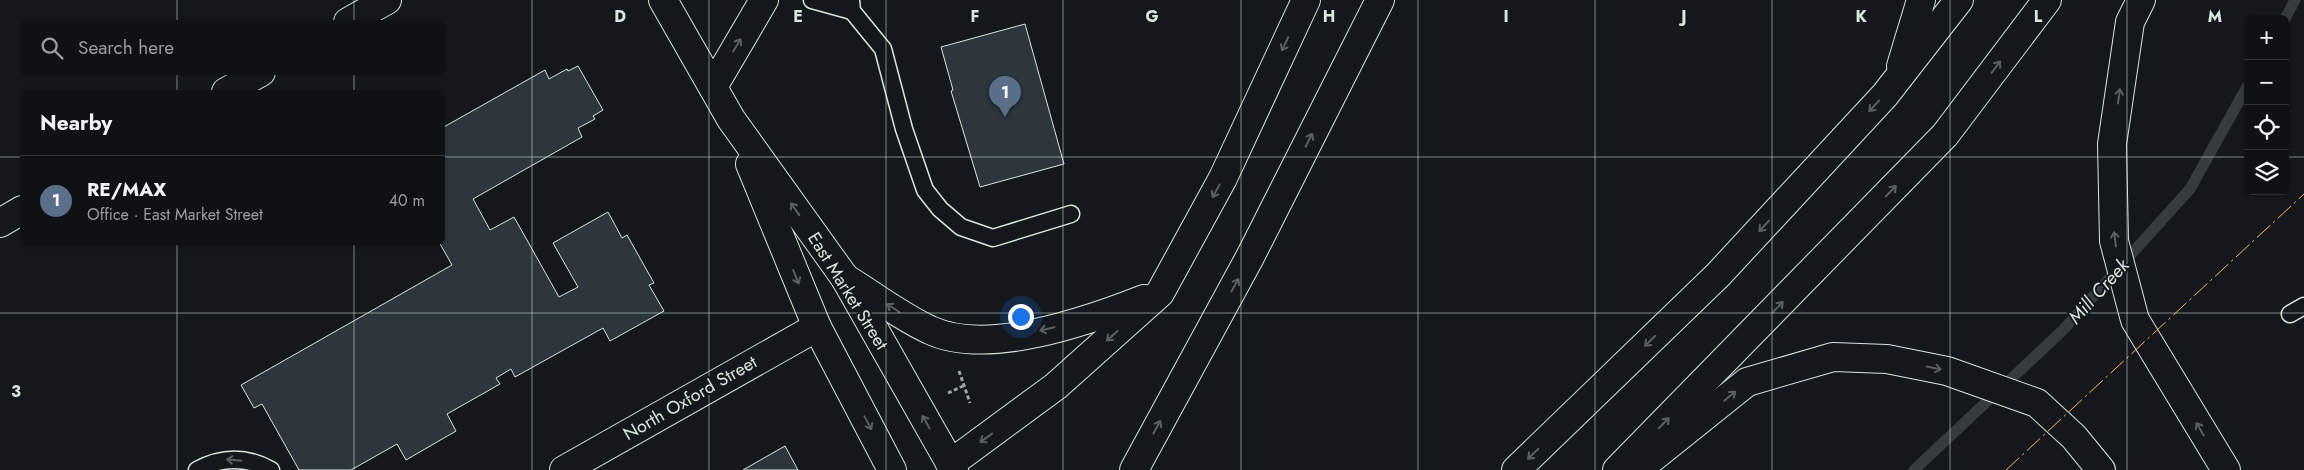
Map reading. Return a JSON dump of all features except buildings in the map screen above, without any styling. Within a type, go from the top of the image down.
[{"type":"main road","points":[[352,20],[387,0]]},
{"type":"main road","name":"East Market Street","points":[[664,0],[731,118],[845,278],[948,468]]},
{"type":"main road","points":[[712,87],[764,0]]},
{"type":"main road","points":[[948,468],[1056,386],[1160,293],[1223,178],[1306,0]]},
{"type":"main road","points":[[1134,470],[1250,258],[1380,0]]},
{"type":"main road","points":[[1897,80],[1921,0]]},
{"type":"main road","points":[[1516,470],[1718,275],[1897,80],[1959,0]]},
{"type":"main road","points":[[1617,470],[1945,135],[2047,0]]},
{"type":"main road","points":[[2141,0],[2130,22],[2112,144],[2114,240],[2135,320],[2226,470]]},
{"type":"main road","points":[[230,90],[256,75]]},
{"type":"main road","name":"East Market Street","points":[[731,118],[817,327],[892,470]]},
{"type":"main road","points":[[0,223],[20,211]]},
{"type":"main road","points":[[845,278],[930,330],[968,340],[1003,339],[1095,318],[1160,293]]},
{"type":"main road","name":"North Oxford Street","points":[[564,470],[817,327]]},
{"type":"main road","points":[[1637,470],[1747,382],[1833,357],[1887,359],[1947,371],[2036,403],[2074,437],[2101,470]]},
{"type":"lane","points":[[812,0],[852,5],[883,49],[904,129],[925,190],[940,209],[961,227],[993,238],[1070,214]]},
{"type":"lane","points":[[197,470],[224,459],[244,461],[271,470]]},
{"type":"path","points":[[956,364],[970,403]]},
{"type":"path","points":[[948,393],[964,386]]},
{"type":"waterway","name":"Mill Creek","points":[[2287,15],[2295,0]]},
{"type":"waterway","name":"Mill Creek","points":[[1914,470],[2063,330],[2190,189],[2244,92]]},
{"type":"power","points":[[2006,470],[2304,194]]},
{"type":"place","name":"RE/MAX","points":[[1005,117]]}]
